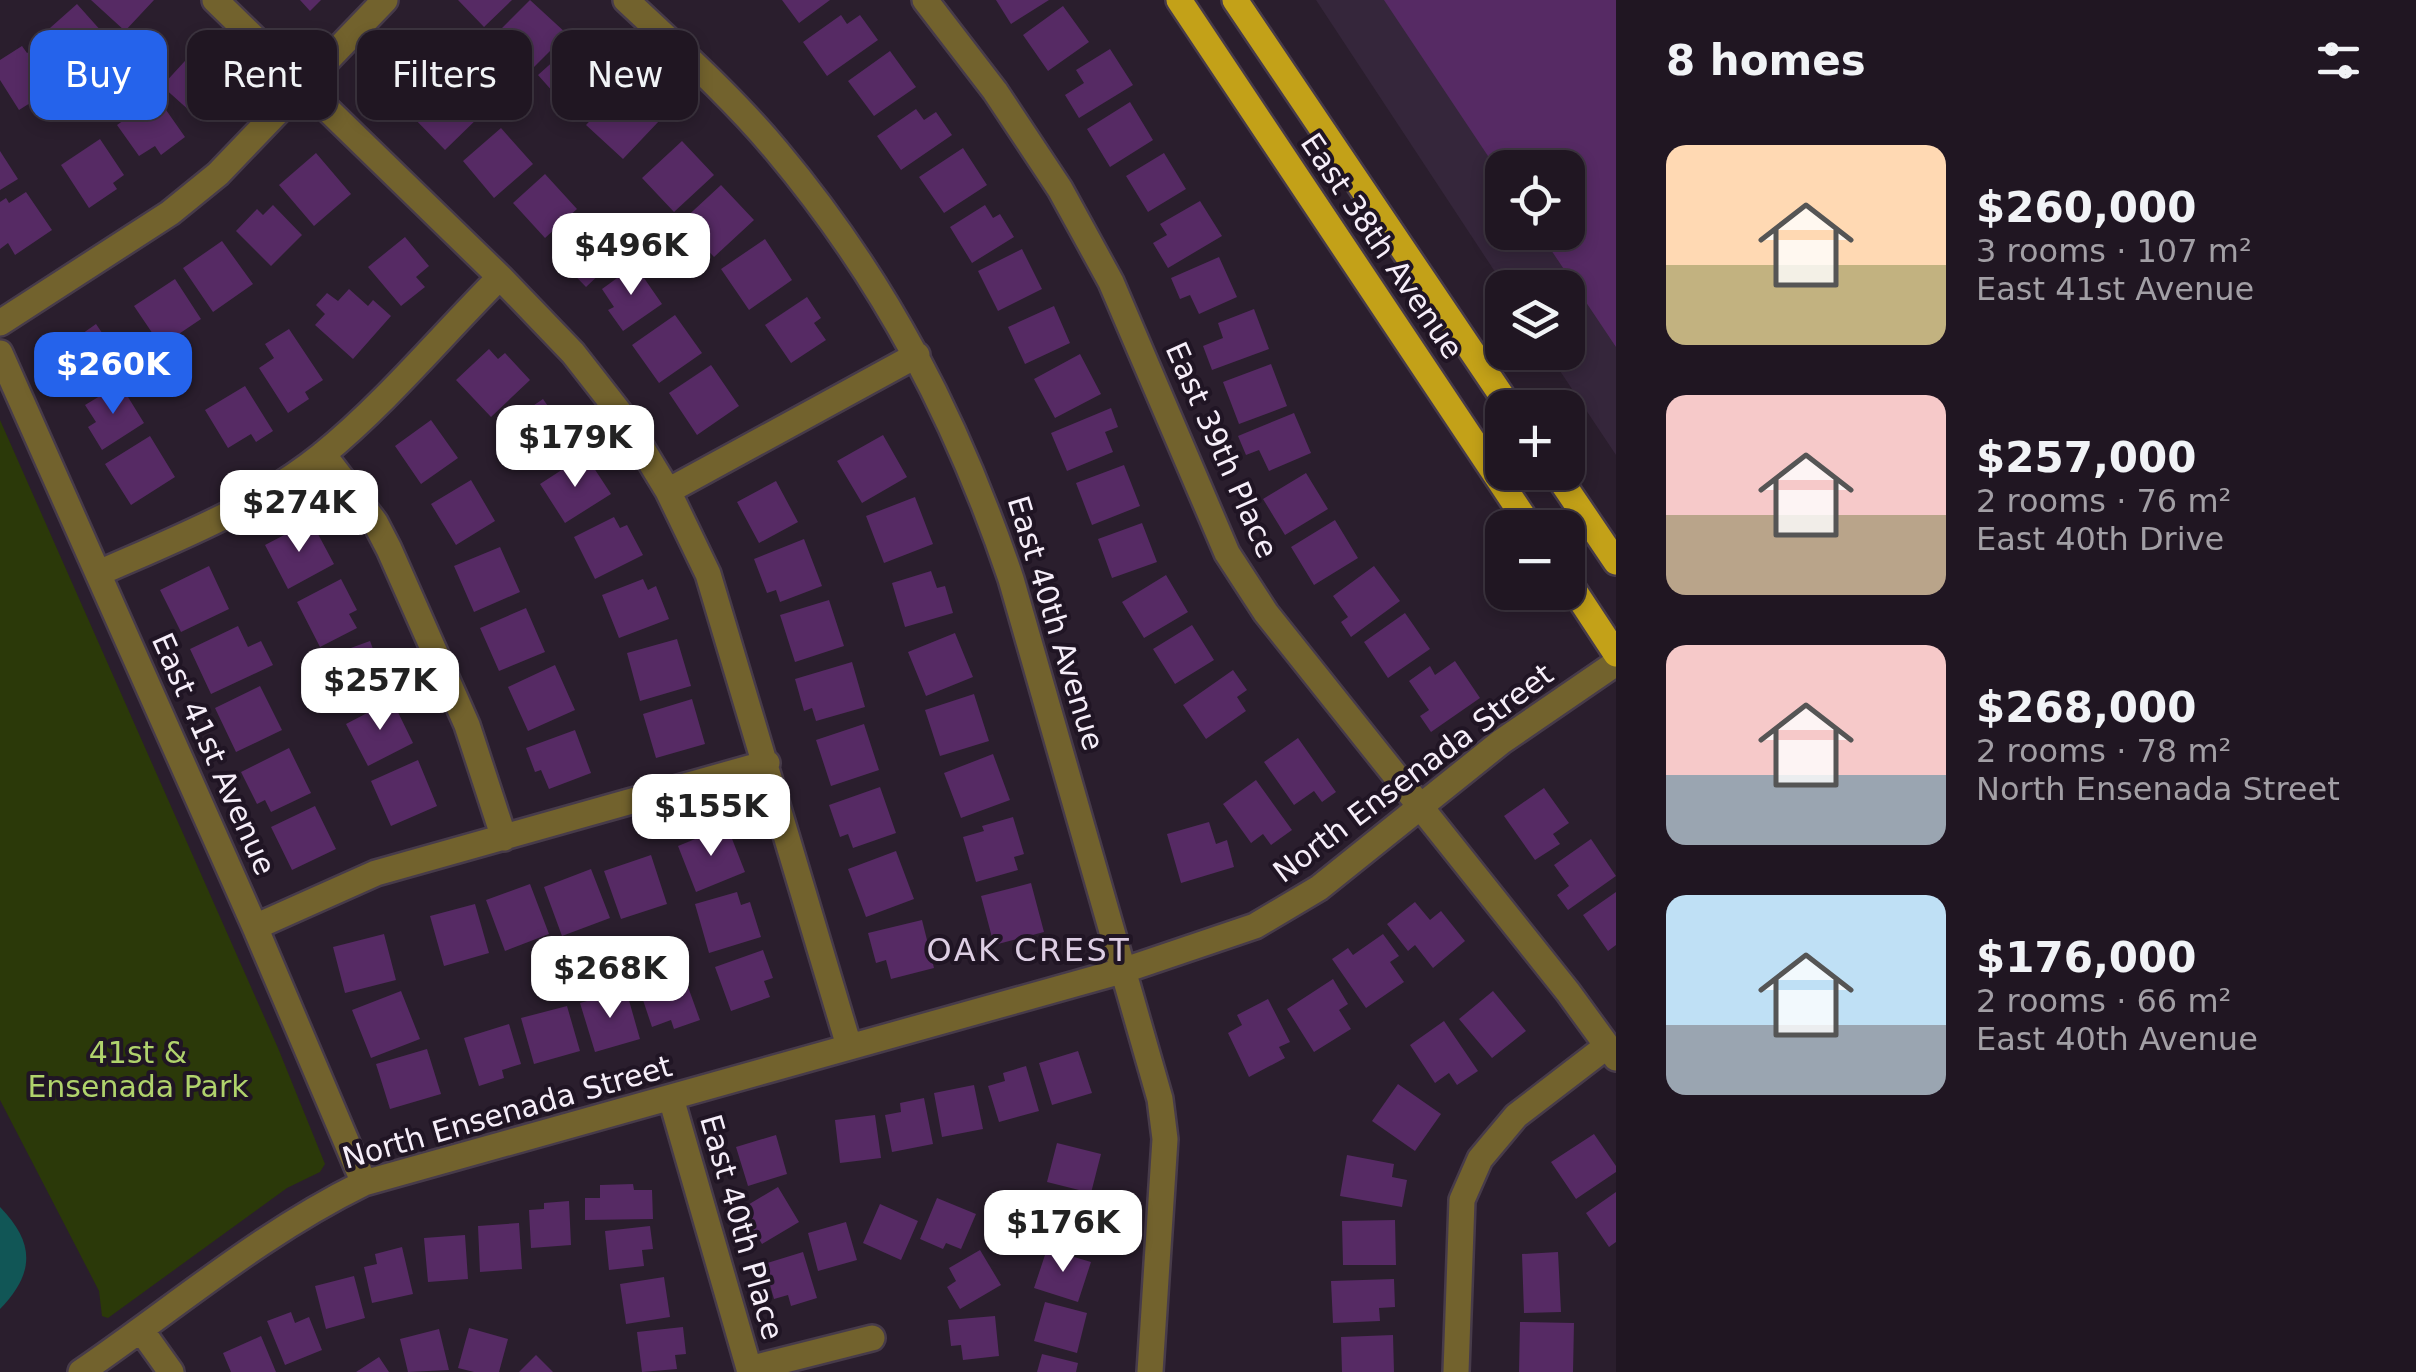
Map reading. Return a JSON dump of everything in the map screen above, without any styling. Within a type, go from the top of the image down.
[{"type":"main road","name":"East 38th Avenue","points":[[1179,0],[1519,510]]},
{"type":"main road","name":"East 38th Avenue","points":[[1236,0],[1498,390]]},
{"type":"main road","points":[[1566,490],[1616,562]]},
{"type":"main road","points":[[1585,607],[1616,654]]},
{"type":"street","points":[[215,0],[246,30]]},
{"type":"street","points":[[337,52],[385,0]]},
{"type":"street","name":"East 40th Avenue","points":[[626,0],[774,147],[854,252],[918,355],[982,494],[1011,579],[1160,1099],[1165,1139],[1150,1372]]},
{"type":"street","name":"East 39th Place","points":[[924,0],[995,91],[1060,189],[1111,282],[1227,553],[1266,613],[1611,1052],[1516,1116],[1480,1159],[1462,1200],[1456,1372]]},
{"type":"street","points":[[337,119],[573,353],[622,416],[668,490],[708,574],[849,1046]]},
{"type":"street","points":[[0,323],[170,212],[218,174],[271,120]]},
{"type":"street","points":[[100,573],[228,515],[286,482],[323,454],[500,277]]},
{"type":"street","name":"East 41st Avenue","points":[[0,353],[255,926],[364,1184]]},
{"type":"street","points":[[668,490],[918,355]]},
{"type":"street","points":[[323,454],[374,522],[389,549],[468,725],[504,838]]},
{"type":"street","name":"North Ensenada Street","points":[[81,1372],[264,1238],[364,1184],[1125,970],[1225,937],[1282,912],[1319,888],[1533,718],[1616,663]]},
{"type":"street","points":[[255,926],[376,872],[767,763]]},
{"type":"street","name":"East 40th Place","points":[[671,1098],[749,1370],[872,1338]]},
{"type":"street","points":[[142,1330],[171,1372]]},
{"type":"shaded area","points":[[1316,0],[1616,0],[1616,455],[1585,408],[1585,390],[1573,390],[1559,370],[1585,370],[1585,270],[1494,270]]},
{"type":"shaded area","points":[[0,1207],[20,1233],[26,1258],[20,1283],[0,1309]]},
{"type":"green space","name":"41st & Ensenada Park","points":[[0,420],[278,1048],[325,1164],[320,1172],[287,1188],[108,1318],[102,1316],[99,1291],[0,1100]]},
{"type":"building","points":[[91,0],[154,0],[124,30]]},
{"type":"building","points":[[300,0],[321,0],[310,11]]},
{"type":"building","points":[[458,0],[512,0],[484,27]]},
{"type":"building","points":[[530,0],[563,30],[552,30],[552,49],[532,69],[532,30],[500,30]]},
{"type":"building","points":[[782,0],[830,0],[799,23]]},
{"type":"building","points":[[996,0],[1049,0],[1011,24]]},
{"type":"building","points":[[1384,0],[1616,0],[1616,347],[1585,301],[1585,270],[1564,270],[1551,250],[1585,250],[1585,150],[1485,152]]},
{"type":"building","points":[[77,4],[100,30],[48,30]]},
{"type":"building","points":[[1063,6],[1089,42],[1048,71],[1023,35]]},
{"type":"building","points":[[841,15],[847,24],[860,15],[878,40],[827,76],[803,42]]},
{"type":"building","points":[[22,46],[27,53],[30,51],[30,103],[19,110],[0,80],[0,60]]},
{"type":"building","points":[[1110,49],[1133,85],[1079,118],[1065,95],[1084,83],[1076,70]]},
{"type":"building","points":[[890,51],[916,87],[874,116],[848,81]]},
{"type":"building","points":[[187,59],[187,108],[167,90],[167,81]]},
{"type":"building","points":[[552,62],[552,91],[538,75]]},
{"type":"building","points":[[1130,102],[1153,140],[1110,167],[1087,129]]},
{"type":"building","points":[[916,109],[924,120],[936,112],[952,135],[901,170],[877,136]]},
{"type":"building","points":[[167,111],[185,137],[161,155],[155,146],[139,156],[117,125],[124,120],[167,120]]},
{"type":"building","points":[[416,120],[476,120],[445,150]]},
{"type":"building","points":[[591,120],[660,120],[623,159],[586,125]]},
{"type":"building","points":[[501,128],[533,164],[494,198],[463,161]]},
{"type":"building","points":[[100,139],[124,175],[113,183],[117,189],[89,208],[61,165]]},
{"type":"building","points":[[682,141],[714,175],[674,212],[642,178]]},
{"type":"building","points":[[963,148],[987,185],[944,213],[919,177]]},
{"type":"building","points":[[0,151],[18,179],[0,190]]},
{"type":"building","points":[[316,153],[351,194],[314,226],[279,185]]},
{"type":"building","points":[[1164,153],[1186,189],[1148,212],[1126,176]]},
{"type":"building","points":[[545,174],[577,209],[545,238],[513,203]]},
{"type":"building","points":[[721,185],[754,220],[714,257],[681,222]]},
{"type":"building","points":[[26,192],[52,230],[15,255],[8,243],[0,249],[0,202],[6,198],[9,203]]},
{"type":"building","points":[[1200,201],[1222,236],[1168,268],[1153,243],[1167,235],[1160,224]]},
{"type":"building","points":[[273,205],[302,235],[271,266],[236,231],[257,209],[263,215]]},
{"type":"building","points":[[985,205],[993,218],[1000,214],[1014,237],[972,263],[950,227]]},
{"type":"building","points":[[588,219],[622,253],[586,287],[553,253]]},
{"type":"building","points":[[405,237],[429,266],[416,277],[425,287],[401,306],[368,267]]},
{"type":"building","points":[[765,239],[792,280],[749,310],[721,269]]},
{"type":"building","points":[[222,241],[253,284],[213,312],[183,268]]},
{"type":"building","points":[[1022,249],[1042,289],[998,311],[978,271]]},
{"type":"building","points":[[1219,257],[1237,297],[1199,314],[1190,295],[1180,299],[1171,278]]},
{"type":"building","points":[[635,265],[662,304],[623,331],[608,310],[614,307],[602,289]]},
{"type":"building","points":[[175,279],[201,319],[161,346],[134,306]]},
{"type":"building","points":[[349,289],[368,306],[373,300],[391,316],[353,359],[315,325],[325,314],[316,305],[327,293],[338,301]]},
{"type":"building","points":[[807,297],[821,318],[814,323],[826,340],[791,363],[765,325]]},
{"type":"building","points":[[1054,306],[1070,343],[1025,364],[1008,327]]},
{"type":"building","points":[[1254,309],[1269,349],[1212,370],[1203,346],[1223,338],[1218,323]]},
{"type":"building","points":[[675,315],[702,353],[659,383],[632,345]]},
{"type":"building","points":[[96,324],[124,365],[80,395],[52,355]]},
{"type":"building","points":[[289,329],[323,380],[305,392],[309,399],[288,413],[259,368],[274,358],[265,344]]},
{"type":"building","points":[[489,349],[498,359],[505,353],[530,380],[491,417],[456,380]]},
{"type":"building","points":[[1080,354],[1101,394],[1055,418],[1034,379]]},
{"type":"building","points":[[1271,364],[1287,406],[1239,424],[1223,382]]},
{"type":"building","points":[[711,365],[739,406],[697,435],[669,393]]},
{"type":"building","points":[[120,384],[144,423],[102,450],[88,427],[96,422],[85,405]]},
{"type":"building","points":[[245,386],[273,431],[256,442],[251,434],[228,448],[205,410]]},
{"type":"building","points":[[543,399],[571,439],[527,470],[499,429]]},
{"type":"building","points":[[1111,408],[1118,427],[1105,432],[1113,452],[1067,471],[1051,433]]},
{"type":"building","points":[[1294,413],[1311,453],[1269,471],[1259,450],[1246,455],[1238,436]]},
{"type":"building","points":[[431,420],[458,458],[421,484],[395,446]]},
{"type":"building","points":[[883,435],[907,477],[862,503],[837,461]]},
{"type":"building","points":[[150,436],[175,477],[131,505],[105,464]]},
{"type":"building","points":[[577,460],[583,471],[592,465],[611,494],[565,523],[540,484]]},
{"type":"building","points":[[1124,465],[1140,506],[1092,525],[1076,483]]},
{"type":"building","points":[[1306,473],[1328,509],[1285,535],[1263,499]]},
{"type":"building","points":[[471,480],[495,521],[456,545],[431,504]]},
{"type":"building","points":[[776,481],[798,522],[759,543],[737,502]]},
{"type":"building","points":[[915,497],[933,544],[884,563],[866,516]]},
{"type":"building","points":[[614,517],[620,528],[627,525],[643,555],[595,579],[574,537]]},
{"type":"building","points":[[1335,520],[1358,558],[1314,585],[1291,547]]},
{"type":"building","points":[[311,521],[334,564],[288,589],[265,545]]},
{"type":"building","points":[[1142,523],[1157,562],[1112,578],[1098,539]]},
{"type":"building","points":[[804,539],[822,586],[780,602],[776,590],[767,593],[754,559]]},
{"type":"building","points":[[500,547],[520,592],[474,612],[454,566]]},
{"type":"building","points":[[209,566],[229,609],[181,632],[160,590]]},
{"type":"building","points":[[1374,566],[1400,601],[1351,637],[1341,622],[1348,617],[1333,596]]},
{"type":"building","points":[[931,571],[937,588],[945,586],[953,613],[905,627],[892,583]]},
{"type":"building","points":[[1166,575],[1188,612],[1144,638],[1122,602]]},
{"type":"building","points":[[341,579],[357,610],[349,614],[357,628],[320,647],[297,602]]},
{"type":"building","points":[[643,579],[648,590],[656,586],[669,619],[619,638],[602,595]]},
{"type":"building","points":[[829,600],[844,646],[795,662],[780,615]]},
{"type":"building","points":[[526,608],[545,652],[499,671],[480,628]]},
{"type":"building","points":[[1405,613],[1430,649],[1388,678],[1364,642]]},
{"type":"building","points":[[1192,625],[1214,660],[1175,684],[1153,649]]},
{"type":"building","points":[[238,626],[248,647],[261,641],[273,665],[211,694],[190,649]]},
{"type":"building","points":[[955,633],[973,677],[926,696],[908,652]]},
{"type":"building","points":[[677,639],[691,686],[640,701],[627,653]]},
{"type":"building","points":[[370,641],[387,686],[343,702],[326,657]]},
{"type":"building","points":[[1455,661],[1480,698],[1431,732],[1420,716],[1429,710],[1409,681],[1430,666],[1435,675]]},
{"type":"building","points":[[852,662],[865,707],[816,721],[812,708],[804,711],[795,679]]},
{"type":"building","points":[[555,665],[575,710],[528,731],[508,687]]},
{"type":"building","points":[[1233,670],[1247,690],[1237,697],[1246,711],[1206,739],[1183,705]]},
{"type":"building","points":[[260,686],[282,730],[236,752],[215,708]]},
{"type":"building","points":[[974,694],[989,741],[940,756],[925,710]]},
{"type":"building","points":[[692,699],[705,744],[656,758],[643,714]]},
{"type":"building","points":[[392,700],[413,743],[368,766],[346,724]]},
{"type":"building","points":[[864,724],[879,770],[831,786],[816,740]]},
{"type":"building","points":[[575,730],[591,773],[549,789],[541,770],[535,772],[526,748]]},
{"type":"building","points":[[1298,738],[1336,792],[1322,802],[1314,791],[1294,805],[1264,762]]},
{"type":"building","points":[[289,748],[311,793],[271,812],[265,800],[257,804],[241,772]]},
{"type":"building","points":[[993,754],[1010,800],[961,818],[944,773]]},
{"type":"building","points":[[418,760],[437,806],[391,826],[371,781]]},
{"type":"building","points":[[1256,780],[1292,830],[1271,845],[1263,834],[1251,843],[1223,804]]},
{"type":"building","points":[[880,787],[896,833],[853,848],[848,834],[840,837],[829,805]]},
{"type":"building","points":[[1544,788],[1569,823],[1553,834],[1560,844],[1535,860],[1504,816]]},
{"type":"building","points":[[315,806],[336,849],[292,870],[271,827]]},
{"type":"building","points":[[1013,817],[1024,854],[1014,857],[1018,870],[976,882],[963,837],[984,831],[982,826]]},
{"type":"building","points":[[1209,822],[1216,844],[1227,840],[1234,867],[1181,883],[1167,834]]},
{"type":"building","points":[[727,826],[745,872],[696,892],[678,846]]},
{"type":"building","points":[[1591,839],[1616,876],[1568,910],[1557,895],[1569,886],[1554,865]]},
{"type":"building","points":[[896,851],[914,899],[866,917],[848,869]]},
{"type":"building","points":[[651,855],[667,904],[621,919],[604,871]]},
{"type":"building","points":[[591,869],[610,918],[562,936],[544,887]]},
{"type":"building","points":[[1031,883],[1044,932],[994,945],[981,896]]},
{"type":"building","points":[[530,884],[549,934],[505,951],[486,900]]},
{"type":"building","points":[[737,892],[741,905],[750,902],[761,937],[709,953],[695,904]]},
{"type":"building","points":[[1616,892],[1616,945],[1608,951],[1583,915]]},
{"type":"building","points":[[1415,902],[1430,920],[1441,911],[1465,941],[1433,968],[1415,945],[1408,951],[1387,924]]},
{"type":"building","points":[[475,904],[489,953],[444,966],[430,916]]},
{"type":"building","points":[[922,920],[934,968],[891,979],[886,960],[876,963],[868,933]]},
{"type":"building","points":[[384,934],[396,980],[345,993],[333,947]]},
{"type":"building","points":[[1383,934],[1399,956],[1390,962],[1404,982],[1366,1008],[1332,959],[1348,948],[1353,955]]},
{"type":"building","points":[[763,950],[773,978],[764,981],[770,997],[731,1011],[715,967]]},
{"type":"building","points":[[683,973],[700,1020],[674,1029],[671,1020],[652,1027],[639,988]]},
{"type":"building","points":[[1333,979],[1348,1004],[1339,1010],[1351,1029],[1314,1052],[1287,1009]]},
{"type":"building","points":[[626,990],[640,1039],[595,1052],[580,1003]]},
{"type":"building","points":[[401,991],[420,1039],[371,1058],[352,1010]]},
{"type":"building","points":[[1493,991],[1526,1031],[1492,1058],[1459,1019]]},
{"type":"building","points":[[1268,999],[1290,1042],[1279,1047],[1285,1058],[1249,1077],[1228,1033],[1242,1025],[1237,1015]]},
{"type":"building","points":[[567,1006],[580,1051],[534,1064],[521,1018]]},
{"type":"building","points":[[1444,1021],[1478,1071],[1457,1085],[1449,1073],[1435,1083],[1410,1045]]},
{"type":"building","points":[[509,1024],[521,1064],[502,1070],[504,1078],[479,1086],[464,1038]]},
{"type":"building","points":[[427,1049],[441,1094],[390,1109],[376,1064]]},
{"type":"building","points":[[1078,1051],[1092,1093],[1052,1105],[1039,1063]]},
{"type":"building","points":[[1026,1066],[1039,1111],[999,1122],[988,1086],[1005,1081],[1003,1073]]},
{"type":"building","points":[[1398,1084],[1441,1114],[1415,1151],[1372,1121]]},
{"type":"building","points":[[974,1085],[983,1129],[942,1137],[934,1093]]},
{"type":"building","points":[[924,1098],[933,1144],[892,1152],[885,1115],[901,1112],[900,1103]]},
{"type":"building","points":[[875,1115],[881,1158],[840,1163],[835,1120]]},
{"type":"building","points":[[1594,1134],[1616,1166],[1616,1172],[1576,1199],[1551,1162]]},
{"type":"building","points":[[776,1135],[787,1174],[748,1186],[736,1147]]},
{"type":"building","points":[[1057,1143],[1101,1154],[1091,1193],[1047,1182]]},
{"type":"building","points":[[1347,1155],[1394,1164],[1392,1177],[1407,1180],[1402,1207],[1340,1196]]},
{"type":"building","points":[[633,1184],[634,1190],[652,1190],[653,1219],[585,1220],[585,1198],[600,1198],[600,1185]]},
{"type":"building","points":[[778,1187],[799,1222],[762,1244],[741,1209]]},
{"type":"building","points":[[1616,1192],[1616,1242],[1609,1247],[1586,1213]]},
{"type":"building","points":[[1055,1195],[1092,1206],[1080,1246],[1043,1235]]},
{"type":"building","points":[[937,1198],[976,1214],[961,1249],[946,1243],[943,1249],[920,1239]]},
{"type":"building","points":[[569,1201],[571,1245],[531,1248],[529,1210],[544,1209],[544,1203]]},
{"type":"building","points":[[880,1204],[918,1221],[901,1260],[863,1243]]},
{"type":"building","points":[[1395,1220],[1396,1265],[1343,1265],[1342,1221]]},
{"type":"building","points":[[846,1222],[857,1260],[818,1271],[808,1233]]},
{"type":"building","points":[[519,1223],[522,1269],[480,1272],[478,1226]]},
{"type":"building","points":[[650,1226],[653,1249],[642,1250],[644,1266],[609,1270],[605,1231]]},
{"type":"building","points":[[465,1235],[468,1279],[428,1282],[424,1238]]},
{"type":"building","points":[[402,1247],[413,1294],[372,1303],[364,1267],[377,1264],[375,1254]]},
{"type":"building","points":[[1047,1249],[1091,1262],[1078,1302],[1034,1288]]},
{"type":"building","points":[[980,1250],[1001,1285],[960,1309],[947,1287],[956,1281],[949,1268]]},
{"type":"building","points":[[803,1252],[817,1298],[791,1306],[788,1295],[774,1299],[764,1264]]},
{"type":"building","points":[[1558,1252],[1561,1312],[1524,1313],[1522,1254]]},
{"type":"building","points":[[354,1276],[365,1318],[326,1329],[315,1286]]},
{"type":"building","points":[[664,1277],[670,1317],[626,1324],[620,1284]]},
{"type":"building","points":[[1394,1279],[1395,1307],[1379,1308],[1380,1321],[1333,1323],[1331,1281]]},
{"type":"building","points":[[1045,1302],[1087,1313],[1077,1353],[1034,1341]]},
{"type":"building","points":[[291,1312],[295,1323],[309,1317],[322,1350],[285,1365],[267,1321]]},
{"type":"building","points":[[995,1316],[999,1356],[963,1360],[961,1345],[951,1346],[948,1320]]},
{"type":"building","points":[[1520,1322],[1574,1323],[1573,1372],[1519,1372]]},
{"type":"building","points":[[683,1327],[686,1354],[675,1355],[677,1369],[642,1372],[637,1332]]},
{"type":"building","points":[[469,1328],[508,1339],[499,1372],[458,1368]]},
{"type":"building","points":[[439,1329],[449,1370],[408,1372],[400,1339]]},
{"type":"building","points":[[1393,1335],[1394,1372],[1342,1372],[1341,1337]]},
{"type":"building","points":[[261,1336],[276,1372],[231,1372],[223,1353]]},
{"type":"building","points":[[1042,1354],[1078,1363],[1076,1372],[1037,1372]]},
{"type":"building","points":[[536,1355],[553,1372],[519,1372]]},
{"type":"building","points":[[379,1357],[389,1372],[356,1372]]},
{"type":"district","name":"OAK CREST","points":[[1029,950]]}]
